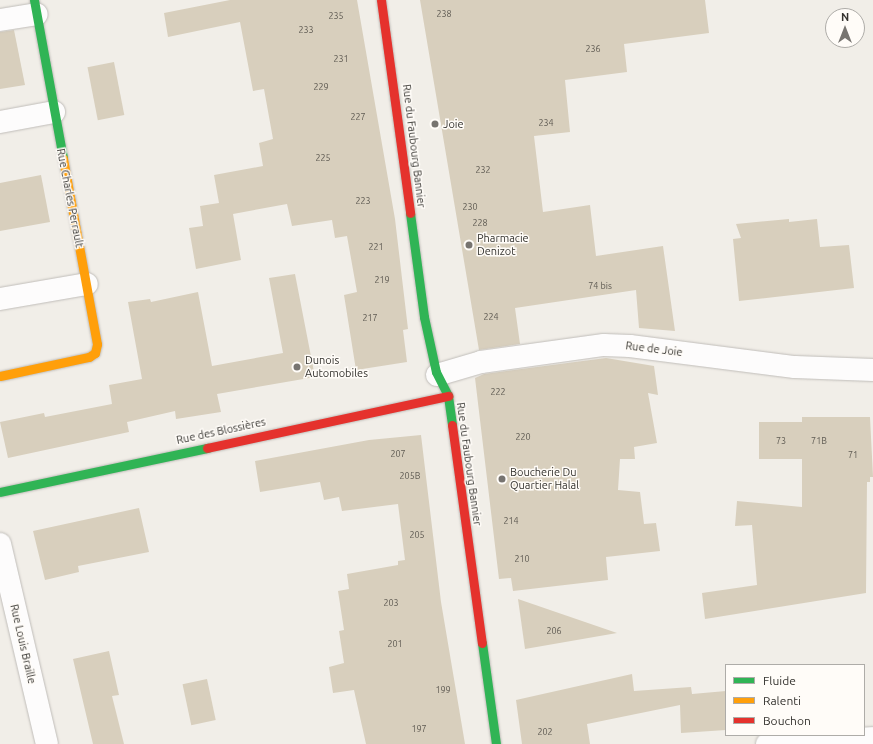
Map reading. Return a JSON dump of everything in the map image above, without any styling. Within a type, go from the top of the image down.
[{"type":"street","name":"Rue du Faubourg Bannier","points":[[381,0],[424,317],[437,375],[448,396],[496,744]]},
{"type":"street","name":"Rue Charles Perrault","points":[[0,20],[35,7],[97,344],[95,354],[89,358],[0,376]]},
{"type":"street","points":[[0,122],[54,112]]},
{"type":"street","points":[[0,299],[87,284]]},
{"type":"street","name":"Rue de Joie","points":[[437,375],[481,362],[604,345],[630,346],[795,367],[873,370]]},
{"type":"street","name":"Rue des Blossières","points":[[0,492],[448,396]]},
{"type":"street","name":"Rue Louis Braille","points":[[0,544],[47,744]]},
{"type":"street","points":[[767,744],[873,738]]},
{"type":"building","points":[[230,0],[357,0],[395,219],[408,329],[403,330],[407,362],[356,370],[344,295],[357,292],[347,236],[335,238],[332,220],[292,226],[287,204],[233,214],[241,260],[196,269],[189,228],[203,226],[200,206],[219,203],[214,175],[263,166],[259,143],[273,139],[264,89],[253,91],[240,22],[168,37],[164,13]]},
{"type":"building","points":[[420,0],[705,0],[709,33],[624,44],[627,72],[565,80],[570,132],[534,136],[543,212],[590,205],[596,256],[663,246],[675,331],[639,328],[636,290],[515,308],[520,344],[479,350]]},
{"type":"building","points":[[14,30],[25,85],[0,89],[0,32]]},
{"type":"building","points":[[114,62],[124,115],[98,120],[87,67]]},
{"type":"building","points":[[41,175],[50,222],[0,231],[0,183]]},
{"type":"building","points":[[789,219],[789,222],[817,219],[820,247],[849,245],[854,288],[739,301],[733,239],[741,238],[736,224]]},
{"type":"building","points":[[295,274],[315,377],[217,394],[221,412],[176,419],[175,411],[127,422],[129,432],[8,458],[0,422],[44,413],[45,417],[112,404],[109,385],[142,379],[128,302],[150,299],[151,302],[198,292],[212,366],[283,353],[269,278]]},
{"type":"building","points":[[606,358],[654,366],[658,395],[648,393],[657,443],[634,447],[635,459],[620,459],[618,490],[640,492],[644,524],[656,523],[660,551],[606,557],[608,580],[513,591],[511,578],[499,579],[475,378],[484,374]]},
{"type":"building","points":[[802,417],[870,417],[873,477],[870,477],[870,482],[867,482],[866,593],[705,619],[702,593],[757,585],[752,525],[735,526],[737,501],[802,507],[802,459],[759,459],[759,422],[802,422]]},
{"type":"building","points":[[421,435],[441,602],[465,744],[366,744],[354,690],[333,693],[329,667],[344,663],[339,631],[344,630],[338,591],[349,589],[347,574],[398,565],[398,561],[405,560],[398,504],[342,511],[339,497],[324,500],[320,482],[260,492],[255,461],[369,440]]},
{"type":"building","points":[[139,508],[149,552],[78,566],[79,572],[45,580],[33,531]]},
{"type":"building","points":[[518,599],[617,633],[525,649]]},
{"type":"building","points":[[109,651],[119,695],[112,696],[124,744],[93,744],[73,659]]},
{"type":"building","points":[[632,674],[634,691],[691,687],[692,694],[725,691],[725,730],[681,733],[680,705],[587,724],[590,744],[522,744],[516,700]]},
{"type":"building","points":[[207,679],[216,720],[191,725],[183,684]]},
{"type":"traffic: fast","points":[[34,0],[63,158]]},
{"type":"traffic: fast","points":[[410,213],[424,317],[436,372],[448,396],[452,425]]},
{"type":"traffic: fast","points":[[0,492],[207,448]]},
{"type":"traffic: fast","points":[[482,643],[496,744]]},
{"type":"traffic: slow","points":[[0,376],[89,357],[95,353],[97,344],[63,158]]},
{"type":"traffic: jam","points":[[381,0],[410,213]]},
{"type":"traffic: jam","points":[[207,448],[448,396]]},
{"type":"traffic: jam","points":[[452,425],[482,643]]},
{"type":"place","name":"Joie","points":[[435,124]]},
{"type":"place","name":"Pharmacie Denizot","points":[[469,245]]},
{"type":"place","name":"Dunois Automobiles","points":[[297,367]]},
{"type":"place","name":"Boucherie Du Quartier Halal","points":[[502,479]]}]
